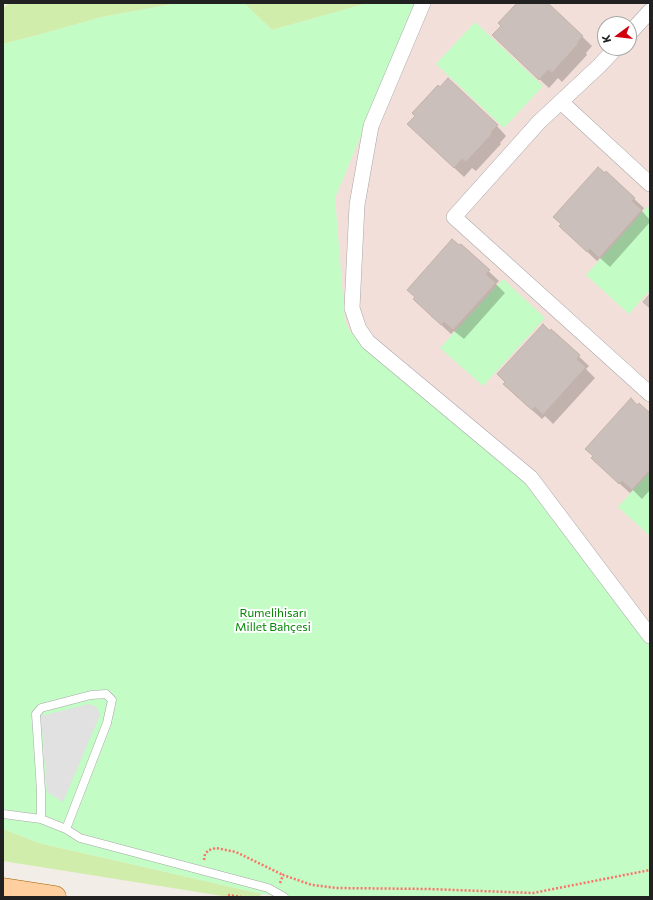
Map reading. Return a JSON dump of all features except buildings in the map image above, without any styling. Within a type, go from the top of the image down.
[{"type":"main road","points":[[3,889],[55,897]]},
{"type":"street","points":[[423,3],[371,126],[357,205],[352,308],[358,329],[368,342],[531,478],[650,636]]},
{"type":"street","points":[[637,25],[650,11]]},
{"type":"street","points":[[608,56],[539,122],[454,218],[650,394]]},
{"type":"street","points":[[561,102],[650,184]]},
{"type":"lane","points":[[41,819],[41,791],[36,714],[41,708],[91,695],[106,694],[112,700],[107,723],[66,829]]},
{"type":"lane","points":[[3,814],[41,819],[66,829],[80,838],[268,888],[284,897]]},
{"type":"path","points":[[202,870],[205,854],[209,850],[216,848],[236,852],[284,875],[312,884],[336,888],[428,889],[533,893],[650,870]]},
{"type":"path","points":[[276,892],[284,875]]},
{"type":"path","points":[[228,895],[241,897]]},
{"type":"shaded area","points":[[416,3],[650,3],[650,645],[532,486],[350,333],[345,321],[335,198]]},
{"type":"shaded area","points":[[89,704],[97,707],[100,715],[63,802],[47,792],[41,716]]},
{"type":"green space","points":[[10,3],[179,3],[102,17],[3,44],[3,8]]},
{"type":"green space","name":"Rumelihisarı Millet Bahçesi","points":[[179,3],[244,3],[272,30],[368,3],[416,3],[335,198],[345,321],[351,333],[532,486],[650,645],[650,897],[287,897],[262,894],[39,843],[3,829],[3,44],[102,17]]},
{"type":"green space","points":[[244,3],[368,3],[272,30]]},
{"type":"green space","points":[[475,22],[543,86],[504,128],[436,64]]},
{"type":"green space","points":[[648,206],[650,208],[650,290],[629,314],[586,275]]},
{"type":"green space","points":[[503,279],[545,318],[483,386],[440,348]]},
{"type":"green space","points":[[650,472],[650,536],[618,507]]},
{"type":"green space","points":[[3,829],[39,843],[262,894],[258,897],[229,897],[3,861]]}]
